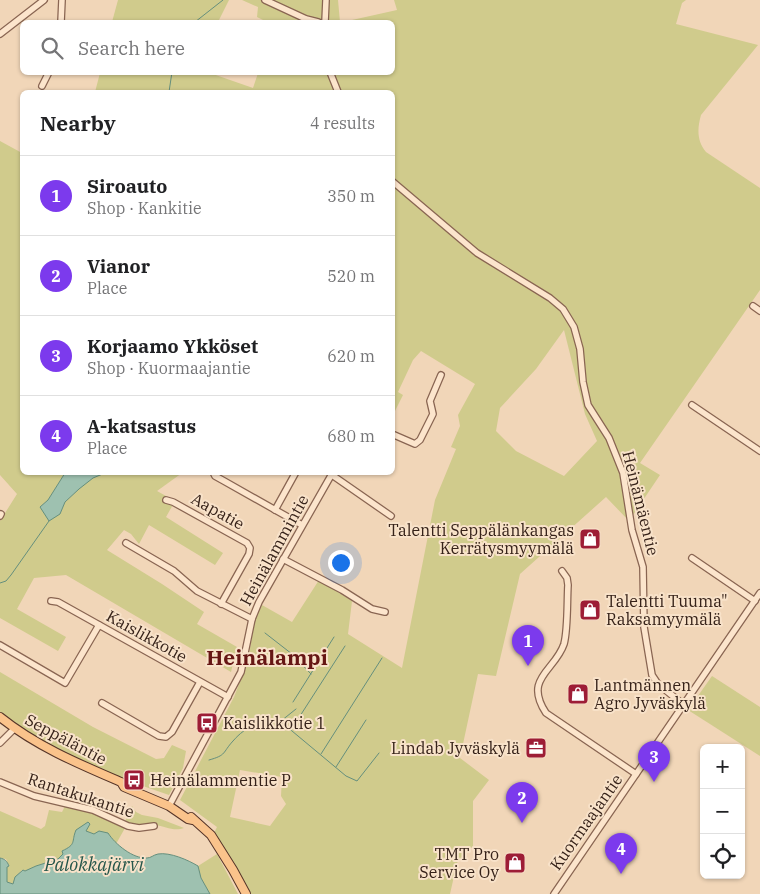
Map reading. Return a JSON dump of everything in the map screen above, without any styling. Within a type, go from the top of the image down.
[{"type":"main road","name":"Seppäläntie","points":[[0,717],[14,728],[54,752],[121,782],[126,782],[191,815],[193,820],[211,835],[246,894]]},
{"type":"street","points":[[0,34],[44,0]]},
{"type":"street","points":[[61,20],[62,0]]},
{"type":"street","points":[[265,0],[307,20]]},
{"type":"street","points":[[325,20],[326,0]]},
{"type":"street","points":[[42,86],[48,75]]},
{"type":"street","points":[[331,75],[337,90]]},
{"type":"street","name":"Heinämäentie","points":[[395,184],[477,253],[550,298],[567,315],[579,341],[583,382],[588,405],[609,438],[623,473],[632,530],[643,566],[644,627],[652,675],[658,684],[684,704]]},
{"type":"street","points":[[753,306],[760,311]]},
{"type":"street","points":[[395,435],[415,444],[420,440],[433,414],[430,401],[441,375]]},
{"type":"street","points":[[692,405],[760,451]]},
{"type":"street","points":[[214,475],[302,525]]},
{"type":"street","points":[[275,510],[294,475]]},
{"type":"street","name":"Heinälammintie","points":[[170,804],[241,672],[252,619],[259,602],[331,475]]},
{"type":"street","points":[[333,475],[391,516]]},
{"type":"street","name":"Aapatie","points":[[166,500],[173,502],[247,543],[250,548],[249,554],[221,604]]},
{"type":"street","points":[[126,543],[174,570],[197,591],[252,619]]},
{"type":"street","points":[[692,558],[755,601]]},
{"type":"street","points":[[284,559],[372,608],[385,612]]},
{"type":"street","points":[[562,571],[567,578],[568,585],[564,640],[561,651],[540,680],[538,688],[540,704],[546,712],[636,774]]},
{"type":"street","name":"Kuormaajantie","points":[[554,894],[760,593]]},
{"type":"street","name":"Kaislikkotie","points":[[52,601],[58,602],[228,697]]},
{"type":"street","points":[[0,645],[66,683],[99,625]]},
{"type":"street","points":[[102,703],[159,736],[166,737],[172,732],[200,682]]},
{"type":"street","points":[[0,743],[14,728]]},
{"type":"street","name":"Rantakukantie","points":[[0,782],[34,796],[93,810],[128,826],[139,828],[154,826]]},
{"type":"shaded area","points":[[118,0],[229,0],[219,20],[113,20]]},
{"type":"shaded area","points":[[242,0],[338,0],[340,20],[263,20],[257,17],[258,7]]},
{"type":"shaded area","points":[[394,0],[686,0],[682,3],[676,24],[758,45],[701,115],[698,130],[699,139],[706,152],[760,188],[760,290],[640,463],[660,475],[629,521],[606,497],[520,574],[496,676],[478,674],[460,758],[489,780],[473,801],[473,846],[457,863],[450,894],[248,894],[213,835],[217,827],[180,800],[234,697],[248,661],[255,618],[262,605],[292,622],[319,580],[352,601],[348,634],[402,668],[435,500],[456,449],[451,447],[460,426],[458,415],[475,384],[421,351],[413,360],[398,392],[403,395],[395,411],[395,90],[96,90],[99,75],[216,75],[253,88],[257,75],[395,75],[395,20],[352,20],[397,10]],"holes":[[[564,330],[585,414],[597,441],[564,476],[516,451],[496,431],[500,408],[536,369]],[[240,770],[282,777],[281,796],[286,804],[270,826],[230,817]]]},
{"type":"shaded area","points":[[0,141],[20,152],[20,475],[64,475],[48,500],[40,507],[60,514],[65,502],[79,489],[86,475],[179,475],[157,491],[175,501],[166,517],[223,553],[215,565],[149,525],[139,544],[131,534],[124,530],[107,550],[204,612],[197,624],[237,647],[231,672],[66,575],[34,578],[17,609],[66,637],[58,651],[0,618],[0,521],[17,494],[0,475]]},
{"type":"shaded area","points":[[0,672],[93,727],[156,759],[164,758],[172,745],[186,751],[183,768],[169,795],[105,773],[33,738],[0,714]]},
{"type":"shaded area","points":[[712,676],[760,707],[760,756],[745,746],[745,744],[741,744],[688,710]]},
{"type":"shaded area","points":[[65,806],[92,812],[123,826],[132,806],[136,812],[142,815],[158,818],[184,828],[173,829],[144,825],[125,828],[116,844],[113,841],[85,831],[88,822],[71,847],[62,851],[63,854],[58,859],[25,871],[22,870],[14,884],[7,882],[7,867],[9,866],[6,859],[0,858],[0,811],[41,829],[45,826],[49,810],[62,812]]},
{"type":"shaded area","points":[[217,854],[238,894],[210,894],[201,878],[198,866]]},
{"type":"water","points":[[64,475],[100,475],[79,489],[65,502],[60,514],[49,521],[40,507],[48,500]]},
{"type":"water","name":"Palokkajärvi","points":[[88,822],[90,824],[86,831],[94,834],[99,831],[108,833],[115,842],[136,856],[150,858],[158,854],[168,854],[198,866],[201,878],[210,894],[0,894],[0,858],[5,860],[9,866],[7,867],[7,882],[13,884],[15,877],[23,870],[25,871],[58,859],[63,854],[62,851],[72,844],[76,830]]},
{"type":"waterway","points":[[198,20],[223,0]]},
{"type":"waterway","points":[[169,90],[172,75]]},
{"type":"waterway","points":[[0,583],[6,581],[11,575],[49,521]]},
{"type":"waterway","points":[[265,633],[292,654],[311,674]]},
{"type":"waterway","points":[[293,702],[334,637]]},
{"type":"waterway","points":[[291,730],[345,646]]},
{"type":"waterway","points":[[321,754],[382,658]]},
{"type":"waterway","points":[[281,721],[296,709]]},
{"type":"waterway","points":[[336,767],[366,720]]},
{"type":"waterway","points":[[209,760],[222,755],[243,731],[254,725],[273,721],[280,721],[346,776],[357,781],[379,753]]},
{"type":"place","name":"Talentti Seppälänkangas Kerrätysmyymälä","points":[[590,539]]},
{"type":"place","name":"Talentti Tuuma\" Raksamyymälä","points":[[590,610]]},
{"type":"place","name":"Siroauto","points":[[528,666]]},
{"type":"place","name":"Lantmännen Agro Jyväskylä","points":[[578,694]]},
{"type":"place","name":"Kaislikkotie 1","points":[[207,723]]},
{"type":"place","name":"Lindab Jyväskylä","points":[[536,748]]},
{"type":"place","name":"Heinälammentie P","points":[[134,780]]},
{"type":"place","name":"Korjaamo Ykköset","points":[[654,782]]},
{"type":"place","name":"Vianor","points":[[522,823]]},
{"type":"place","name":"TMT Pro Service Oy","points":[[515,863]]},
{"type":"place","name":"A-katsastus","points":[[621,874]]},
{"type":"district","name":"Heinälampi","points":[[267,657]]}]
